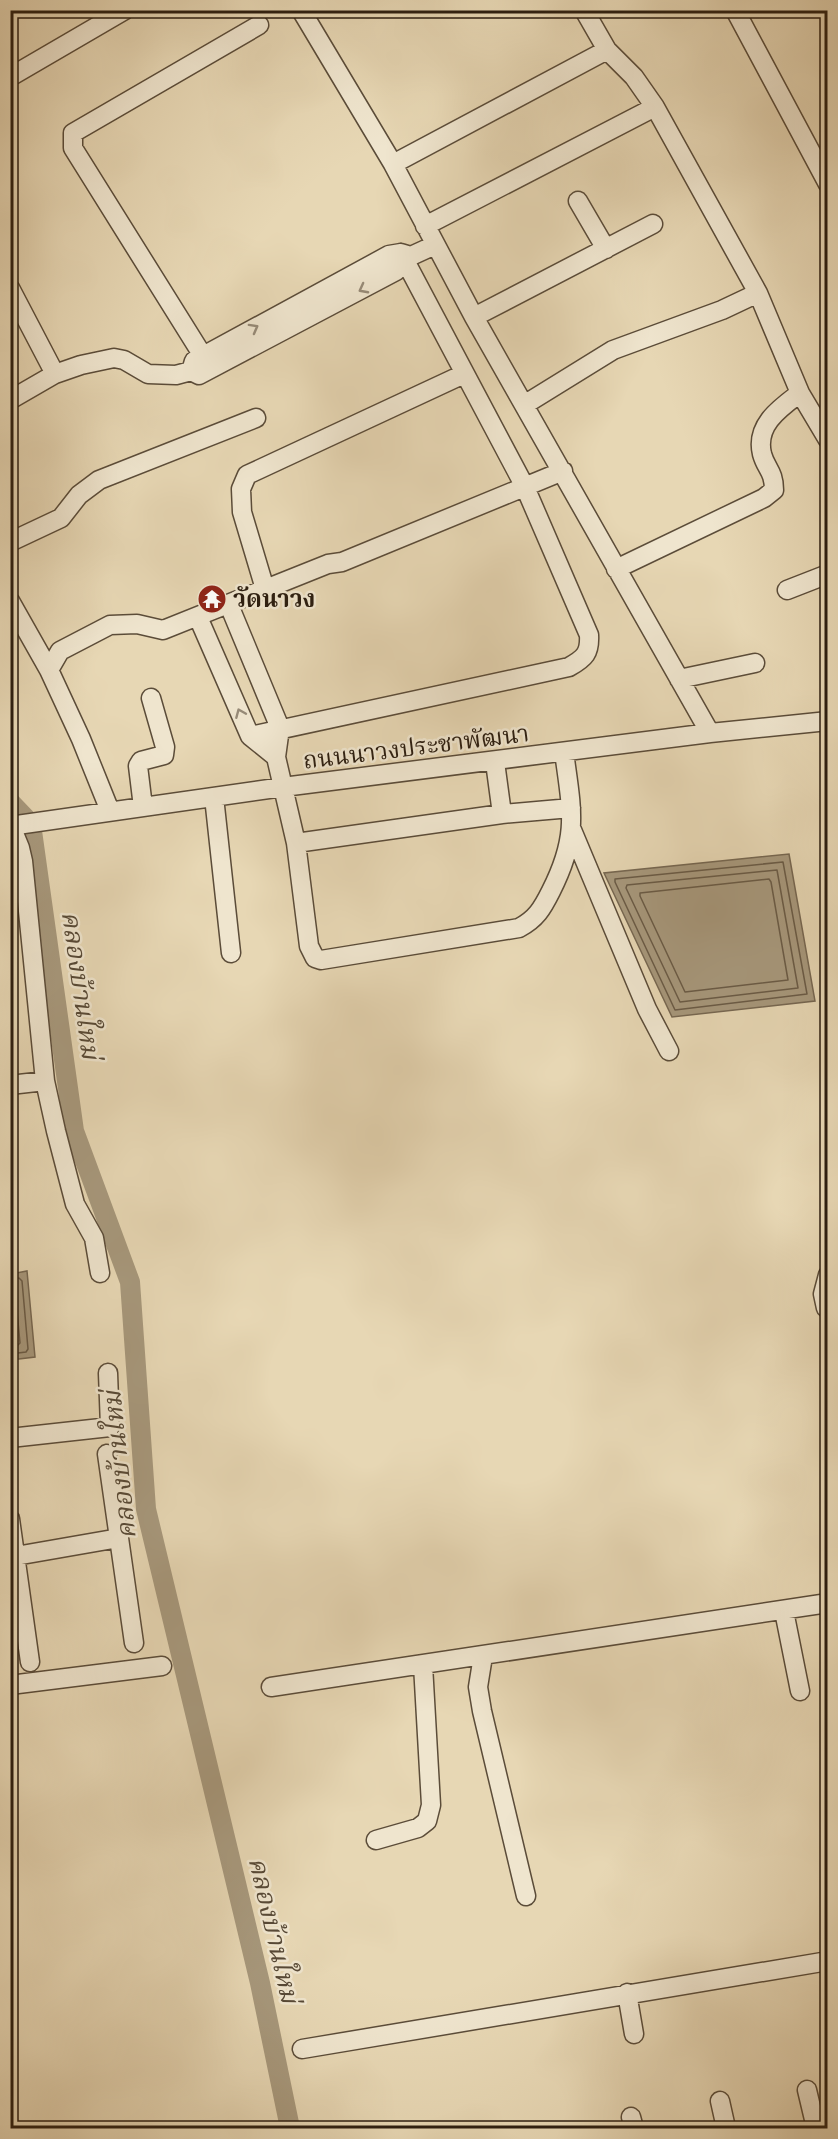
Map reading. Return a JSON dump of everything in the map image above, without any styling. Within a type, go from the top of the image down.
[{"type":"street","points":[[10,76],[125,10]]},
{"type":"street","points":[[301,10],[393,164],[474,317],[710,733]]},
{"type":"street","points":[[584,10],[607,50],[634,77],[655,107],[759,293],[800,393],[828,440]]},
{"type":"street","points":[[735,10],[828,184]]},
{"type":"street","points":[[203,356],[73,148],[73,133],[259,25]]},
{"type":"street","points":[[393,164],[607,50]]},
{"type":"street","points":[[425,226],[655,107]]},
{"type":"street","points":[[578,201],[606,249]]},
{"type":"street","points":[[474,317],[654,224]]},
{"type":"street","points":[[191,371],[194,361],[389,255],[406,257],[435,245]]},
{"type":"street","points":[[10,400],[55,374],[81,365],[114,358],[124,360],[148,374],[176,375],[191,371],[199,375],[396,271],[406,257]]},
{"type":"street","points":[[250,736],[569,667],[584,659],[589,645],[588,634],[525,487],[464,374],[406,257]]},
{"type":"street","points":[[10,288],[55,374]]},
{"type":"street","points":[[524,405],[613,350],[722,310],[759,293]]},
{"type":"street","points":[[266,589],[243,512],[241,489],[248,475],[464,374]]},
{"type":"street","points":[[616,569],[764,498],[774,490],[774,477],[762,454],[762,438],[765,427],[774,412],[800,393]]},
{"type":"street","points":[[10,542],[61,518],[79,495],[99,480],[256,418]]},
{"type":"street","points":[[49,670],[60,651],[110,625],[137,624],[164,630],[328,564],[342,562],[563,471]]},
{"type":"street","points":[[787,590],[828,574]]},
{"type":"street","points":[[10,601],[49,670],[81,739],[110,811]]},
{"type":"street","points":[[229,605],[280,728],[276,757],[296,843],[309,946],[315,958],[321,960],[519,928],[540,914],[563,868],[572,830],[564,753]]},
{"type":"street","points":[[198,617],[250,736],[276,757]]},
{"type":"street","points":[[679,679],[756,663]]},
{"type":"street","points":[[143,807],[138,766],[141,761],[164,755],[165,747],[151,698]]},
{"type":"street","name":"ถนนนาวงประชาพัฒนา","points":[[13,826],[283,787],[710,733],[828,721]]},
{"type":"street","points":[[495,762],[502,814]]},
{"type":"street","points":[[214,797],[231,953]]},
{"type":"street","points":[[296,843],[502,814],[571,808]]},
{"type":"street","points":[[13,826],[23,861],[45,1081],[75,1204],[94,1238],[100,1273]]},
{"type":"street","points":[[572,830],[647,1009],[669,1051]]},
{"type":"street","points":[[10,1085],[45,1081]]},
{"type":"street","points":[[826,1308],[823,1294],[828,1275]]},
{"type":"street","points":[[10,1438],[110,1427],[108,1373]]},
{"type":"street","points":[[107,1454],[134,1643]]},
{"type":"street","points":[[10,1519],[13,1556],[30,1662]]},
{"type":"street","points":[[13,1556],[119,1538]]},
{"type":"street","points":[[271,1687],[828,1603]]},
{"type":"street","points":[[784,1611],[800,1691]]},
{"type":"street","points":[[483,1656],[478,1688],[482,1711],[526,1896]]},
{"type":"street","points":[[376,1840],[418,1828],[427,1821],[431,1805],[423,1665]]},
{"type":"street","points":[[10,1685],[162,1666]]},
{"type":"street","points":[[302,2049],[828,1961]]},
{"type":"street","points":[[627,1993],[634,2034]]},
{"type":"street","points":[[807,2090],[816,2128]]},
{"type":"street","points":[[720,2101],[726,2128]]},
{"type":"water","points":[[789,854],[815,1001],[672,1017],[604,873]]},
{"type":"water","points":[[27,1271],[35,1357],[11,1360],[11,1274]]},
{"type":"waterway","name":"คลองบ้านใหม่","points":[[10,802],[31,824],[74,1131],[130,1282],[146,1509],[260,1983],[290,2128]]},
{"type":"place","name":"วัดนาวง","points":[[212,599]]}]
